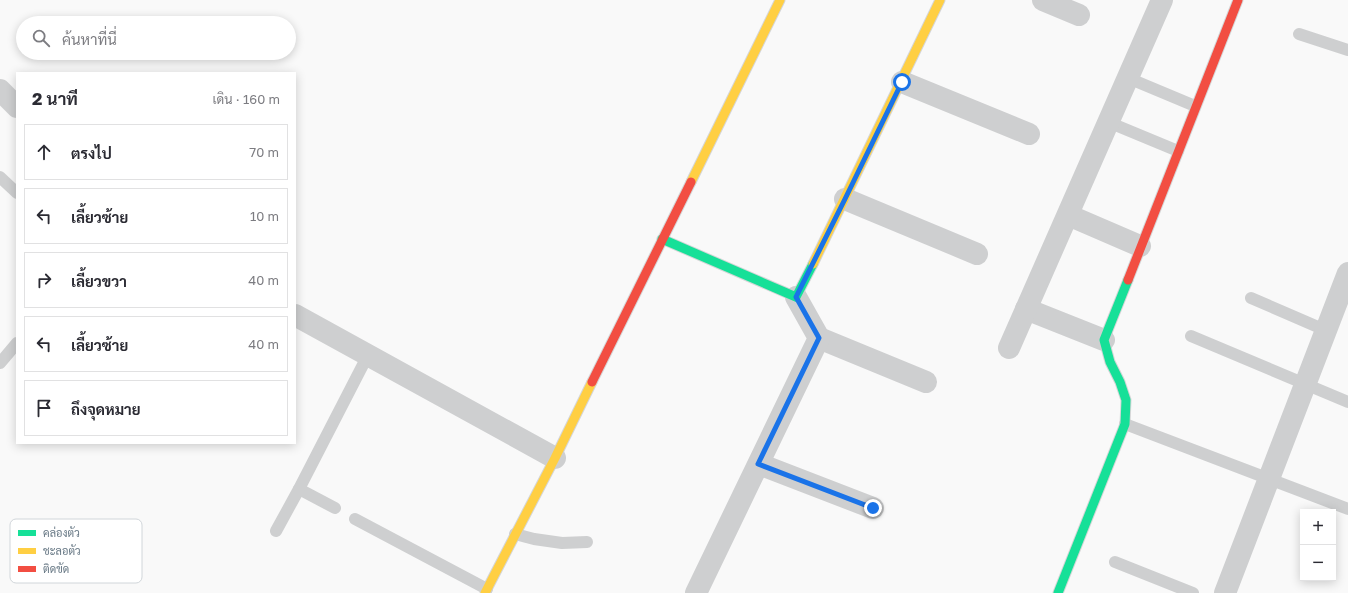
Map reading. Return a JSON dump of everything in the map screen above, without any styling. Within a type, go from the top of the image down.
[{"type":"street","points":[[486,591],[555,458],[780,0]]},
{"type":"street","points":[[796,297],[902,82],[940,0]]},
{"type":"street","points":[[1043,0],[1079,15]]},
{"type":"street","points":[[1009,348],[1162,0]]},
{"type":"street","points":[[1058,593],[1125,424],[1126,400],[1120,382],[1110,362],[1104,340],[1238,0]]},
{"type":"street","points":[[902,82],[1029,134]]},
{"type":"street","points":[[0,90],[16,106]]},
{"type":"street","points":[[845,199],[977,254]]},
{"type":"street","points":[[1068,215],[1140,246]]},
{"type":"street","points":[[662,239],[796,297],[819,338],[926,382]]},
{"type":"street","points":[[1225,593],[1348,273]]},
{"type":"street","points":[[1026,310],[1104,340]]},
{"type":"street","points":[[296,316],[555,458]]},
{"type":"street","points":[[696,593],[819,338]]},
{"type":"street","points":[[758,464],[873,508]]},
{"type":"lane","points":[[1299,34],[1348,50]]},
{"type":"lane","points":[[1128,78],[1195,106]]},
{"type":"lane","points":[[1108,122],[1178,151]]},
{"type":"lane","points":[[0,177],[16,192]]},
{"type":"lane","points":[[1251,298],[1326,330]]},
{"type":"lane","points":[[1191,336],[1348,402]]},
{"type":"lane","points":[[0,363],[16,344]]},
{"type":"lane","points":[[276,531],[368,355]]},
{"type":"lane","points":[[1125,424],[1348,509]]},
{"type":"lane","points":[[299,489],[335,508]]},
{"type":"lane","points":[[355,519],[486,591]]},
{"type":"lane","points":[[515,534],[534,539],[562,543],[587,542]]},
{"type":"lane","points":[[1115,562],[1193,593]]},
{"type":"traffic: fast","points":[[662,239],[796,297],[813,264]]},
{"type":"traffic: fast","points":[[1058,593],[1125,424],[1126,400],[1120,382],[1110,362],[1104,340],[1128,280]]},
{"type":"traffic: slow","points":[[691,182],[780,0]]},
{"type":"traffic: slow","points":[[813,264],[940,0]]},
{"type":"traffic: slow","points":[[485,593],[555,458],[592,382]]},
{"type":"traffic: jam","points":[[1128,280],[1238,0]]},
{"type":"traffic: jam","points":[[592,382],[691,182]]},
{"type":"route","points":[[873,508],[758,464],[819,338],[796,297],[902,82]]}]
